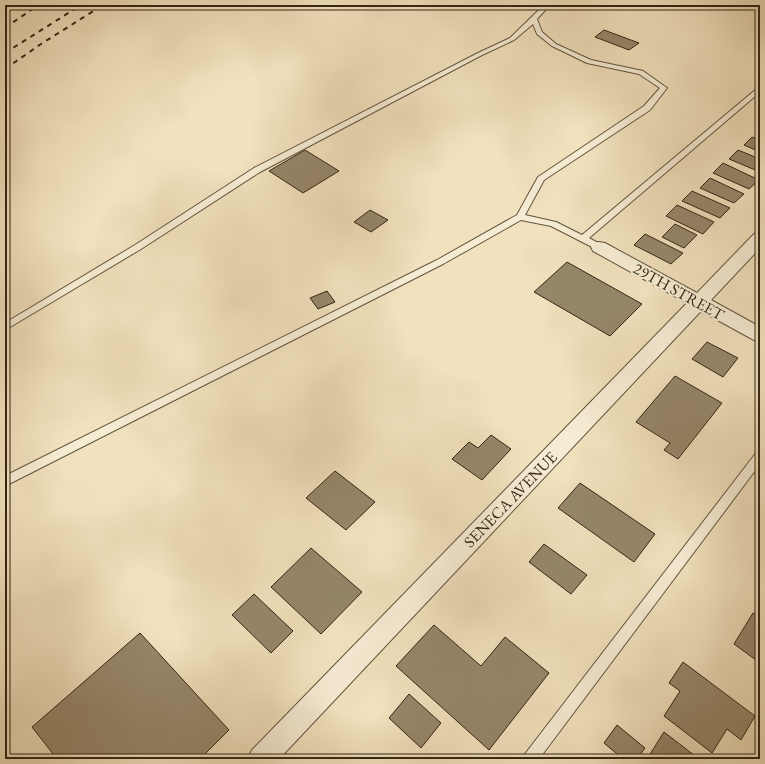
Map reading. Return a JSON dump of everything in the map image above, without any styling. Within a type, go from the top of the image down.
[{"type":"street","name":"SENECA AVENUE","points":[[261,759],[760,238]]},
{"type":"street","name":"29TH STREET","points":[[599,247],[760,335]]},
{"type":"lane","points":[[5,327],[138,247],[257,170],[480,54],[512,39],[547,5]]},
{"type":"lane","points":[[5,481],[440,262],[520,216],[541,179],[647,108],[664,88],[641,72],[589,62],[554,45],[539,33],[534,19]]},
{"type":"lane","points":[[583,239],[760,88]]},
{"type":"lane","points":[[520,216],[553,224],[599,247]]},
{"type":"lane","points":[[5,321],[15,321]]},
{"type":"lane","points":[[530,759],[760,456]]},
{"type":"building","points":[[604,30],[639,43],[629,50],[595,37]]},
{"type":"building","points":[[752,137],[760,140],[760,152],[744,145]]},
{"type":"building","points":[[305,150],[339,171],[303,193],[269,171]]},
{"type":"building","points":[[738,150],[760,159],[760,172],[729,159]]},
{"type":"building","points":[[723,163],[759,180],[749,189],[713,173]]},
{"type":"building","points":[[710,178],[744,194],[734,203],[700,188]]},
{"type":"building","points":[[692,191],[730,208],[720,218],[682,201]]},
{"type":"building","points":[[677,205],[714,222],[703,234],[666,216]]},
{"type":"building","points":[[370,210],[388,220],[371,232],[354,222]]},
{"type":"building","points":[[675,224],[697,235],[684,248],[662,237]]},
{"type":"building","points":[[645,234],[683,253],[671,264],[634,245]]},
{"type":"building","points":[[567,262],[642,304],[610,336],[534,292]]},
{"type":"building","points":[[327,291],[335,302],[318,309],[310,298]]},
{"type":"building","points":[[707,342],[738,358],[723,377],[692,359]]},
{"type":"building","points":[[675,376],[722,403],[678,459],[664,450],[670,443],[636,422]]},
{"type":"building","points":[[491,435],[511,449],[482,480],[452,459],[469,442],[478,448]]},
{"type":"building","points":[[335,471],[375,502],[346,530],[306,498]]},
{"type":"building","points":[[580,483],[655,534],[634,562],[558,508]]},
{"type":"building","points":[[544,544],[587,575],[571,594],[529,562]]},
{"type":"building","points":[[311,548],[362,592],[321,634],[271,587]]},
{"type":"building","points":[[254,594],[293,631],[271,653],[232,615]]},
{"type":"building","points":[[753,613],[760,617],[760,663],[734,644]]},
{"type":"building","points":[[434,625],[481,666],[505,637],[549,673],[489,750],[396,666]]},
{"type":"building","points":[[140,633],[229,730],[200,759],[57,759],[32,727]]},
{"type":"building","points":[[683,662],[755,716],[741,740],[727,729],[712,753],[664,716],[680,691],[669,683]]},
{"type":"building","points":[[409,694],[441,723],[421,748],[389,718]]},
{"type":"building","points":[[617,725],[645,748],[637,759],[623,759],[604,743]]},
{"type":"building","points":[[664,732],[699,759],[647,759]]},
{"type":"railway","points":[[5,28],[38,5]]},
{"type":"railway","points":[[5,53],[81,5]]},
{"type":"railway","points":[[5,69],[41,44],[103,5]]}]
